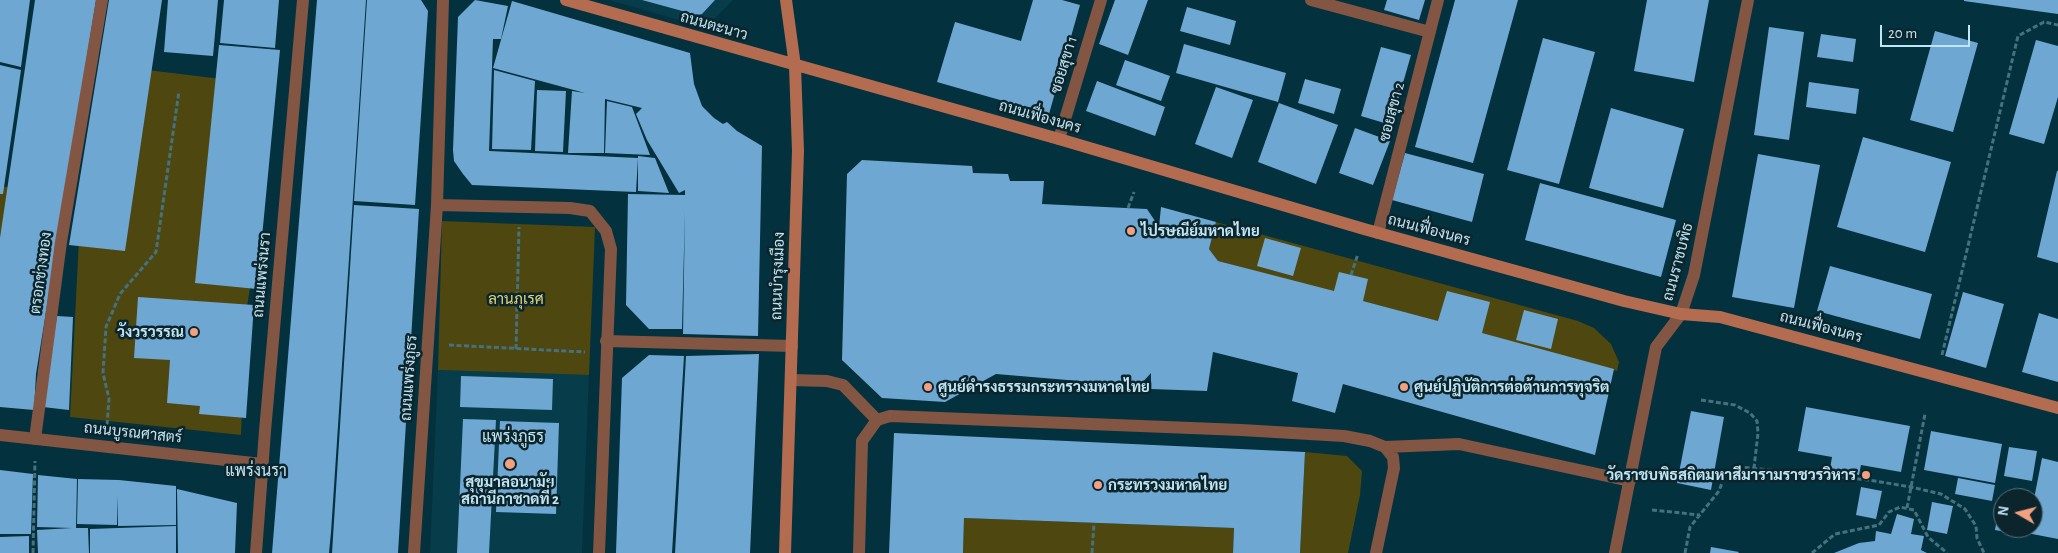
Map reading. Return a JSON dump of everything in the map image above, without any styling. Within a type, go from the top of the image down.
[{"type":"street","name":"ตรอกช่างทอง","points":[[35,439],[61,242],[102,0]]},
{"type":"street","name":"ถนนแพร่งนรา","points":[[256,553],[262,464],[303,0]]},
{"type":"street","name":"ถนนแพร่งภูธร","points":[[414,553],[437,205],[443,0]]},
{"type":"street","name":"ถนนตะนาว","points":[[566,0],[796,66]]},
{"type":"street","name":"ถนนบำรุงเมือง","points":[[785,553],[798,151],[796,66],[786,0]]},
{"type":"street","name":"ซอยสุขา 1","points":[[1058,139],[1101,0]]},
{"type":"street","points":[[1311,0],[1430,32]]},
{"type":"street","name":"ซอยสุขา 2","points":[[1378,233],[1438,0]]},
{"type":"street","name":"ถนนราชบพิธ","points":[[1615,553],[1656,347],[1681,314],[1696,270],[1748,0]]},
{"type":"street","name":"ถนนเฟื่องนคร","points":[[796,66],[1058,139],[1378,233],[1681,314],[1720,317],[2058,408]]},
{"type":"street","points":[[437,205],[570,208],[590,211],[606,231],[611,249],[599,553]]},
{"type":"street","points":[[606,341],[792,346]]},
{"type":"street","points":[[791,380],[827,381],[843,385],[877,420]]},
{"type":"street","points":[[859,553],[862,441],[877,420],[890,416],[1344,436],[1370,441],[1385,447],[1459,444],[1630,481]]},
{"type":"street","name":"ถนนบูรณศาสตร์","points":[[0,435],[262,464]]},
{"type":"street","points":[[1376,553],[1394,468],[1393,457],[1385,447]]},
{"type":"path","points":[[1937,375],[2018,36],[2044,22],[2058,25]]},
{"type":"path","points":[[106,446],[109,399],[103,373],[106,327],[120,294],[156,252],[179,91]]},
{"type":"path","points":[[1128,208],[1134,192]]},
{"type":"path","points":[[516,349],[519,222]]},
{"type":"path","points":[[1351,275],[1358,254]]},
{"type":"path","points":[[448,345],[594,352]]},
{"type":"path","points":[[1701,400],[1734,406],[1750,413],[1757,421],[1758,433],[1754,468]]},
{"type":"path","points":[[1908,508],[1925,414]]},
{"type":"path","points":[[33,553],[35,439]]},
{"type":"path","points":[[1685,553],[1690,527],[1719,491],[1726,472],[1741,466],[1912,486],[1941,494],[1965,509],[1976,526],[1977,538],[1984,553]]},
{"type":"path","points":[[1812,553],[1835,534],[1879,525],[1893,509],[1908,508],[1914,510],[1928,537],[1947,553]]},
{"type":"path","points":[[1652,510],[1700,515]]},
{"type":"path","points":[[1092,553],[1094,523]]},
{"type":"shaded area","points":[[609,0],[733,0],[713,20],[697,25]]},
{"type":"shaded area","name":"สุขุมาลอนามัย สถานีกาชาดที่ 2","points":[[438,370],[589,375],[582,553],[430,553]]},
{"type":"green space","points":[[139,69],[230,80],[251,281],[246,314],[241,435],[70,417],[79,239]]},
{"type":"green space","points":[[0,186],[14,188],[0,274]]},
{"type":"green space","name":"ลานภุเรศ","points":[[442,221],[595,227],[589,375],[438,370]]},
{"type":"green space","points":[[1216,222],[1578,321],[1594,328],[1611,344],[1619,362],[1617,371],[1218,261],[1209,249]]},
{"type":"green space","points":[[1305,452],[1347,456],[1362,471],[1360,495],[1348,553],[1300,553]]},
{"type":"green space","points":[[964,518],[1234,528],[1233,553],[963,553]]},
{"type":"building","points":[[0,0],[30,0],[21,67],[0,62]]},
{"type":"building","points":[[35,0],[96,0],[36,374],[34,410],[0,407],[0,238]]},
{"type":"building","points":[[109,0],[162,0],[125,251],[69,245]]},
{"type":"building","points":[[168,0],[218,0],[213,56],[164,52]]},
{"type":"building","points":[[224,0],[279,0],[275,48],[220,43]]},
{"type":"building","points":[[317,0],[366,0],[331,532],[329,553],[272,553]]},
{"type":"building","points":[[367,0],[421,0],[428,11],[415,205],[354,201]]},
{"type":"building","points":[[475,0],[508,6],[501,39],[493,39],[489,151],[638,158],[636,192],[472,185],[454,161],[453,150],[458,17]]},
{"type":"building","points":[[642,0],[715,0],[702,14],[697,15]]},
{"type":"building","points":[[1033,0],[1062,0],[1080,5],[1049,114],[937,82],[955,22],[1021,41]]},
{"type":"building","points":[[1115,0],[1148,0],[1128,55],[1099,44]]},
{"type":"building","points":[[1387,0],[1425,0],[1419,20],[1384,10]]},
{"type":"building","points":[[1455,0],[1518,0],[1473,163],[1415,147]]},
{"type":"building","points":[[1647,0],[1709,0],[1694,82],[1634,71]]},
{"type":"building","points":[[2058,0],[2058,14],[1964,1]]},
{"type":"building","points":[[512,1],[690,53],[694,84],[702,106],[723,124],[727,122],[737,131],[762,146],[758,336],[683,334],[685,210],[682,329],[649,329],[626,305],[628,194],[685,195],[685,190],[679,193],[647,140],[636,114],[642,108],[605,99],[604,153],[568,153],[572,91],[585,93],[493,68]]},
{"type":"building","points":[[1187,7],[1236,21],[1230,45],[1180,31]]},
{"type":"building","points":[[1769,27],[1804,32],[1789,140],[1754,135]]},
{"type":"building","points":[[1935,31],[1978,43],[1953,132],[1910,120]]},
{"type":"building","points":[[1821,34],[1856,39],[1853,62],[1817,57]]},
{"type":"building","points":[[1543,38],[1595,52],[1559,184],[1507,170]]},
{"type":"building","points":[[2036,40],[2058,46],[2058,97],[2044,144],[2009,134]]},
{"type":"building","points":[[1184,44],[1286,73],[1278,102],[1176,73]]},
{"type":"building","points":[[219,45],[280,50],[257,289],[195,283]]},
{"type":"building","points":[[1381,47],[1411,55],[1391,125],[1361,116]]},
{"type":"building","points":[[1125,60],[1170,76],[1161,101],[1116,85]]},
{"type":"building","points":[[0,65],[21,70],[3,194],[0,194]]},
{"type":"building","points":[[494,70],[535,81],[531,150],[492,149]]},
{"type":"building","points":[[1305,79],[1341,89],[1334,114],[1298,103]]},
{"type":"building","points":[[1097,81],[1165,107],[1155,136],[1086,111]]},
{"type":"building","points":[[1809,82],[1859,89],[1856,114],[1806,107]]},
{"type":"building","points":[[1216,87],[1253,100],[1232,158],[1195,144]]},
{"type":"building","points":[[537,90],[566,91],[563,152],[535,151]]},
{"type":"building","points":[[607,101],[632,107],[650,155],[605,153]]},
{"type":"building","points":[[1279,103],[1338,125],[1316,184],[1258,162]]},
{"type":"building","points":[[1611,108],[1684,129],[1663,208],[1589,188]]},
{"type":"building","points":[[1355,128],[1390,141],[1373,185],[1339,173]]},
{"type":"building","points":[[1863,137],[1951,162],[1925,252],[1837,227]]},
{"type":"building","points":[[1405,153],[1484,174],[1472,222],[1392,200]]},
{"type":"building","points":[[1758,154],[1820,165],[1794,308],[1732,297]]},
{"type":"building","points":[[638,156],[655,158],[669,193],[638,191]]},
{"type":"building","points":[[862,160],[972,166],[973,173],[1008,174],[1010,181],[1044,181],[1042,204],[1147,209],[1159,227],[1161,207],[1216,222],[1209,249],[1218,261],[1334,291],[1339,272],[1368,279],[1363,301],[1438,321],[1447,291],[1490,302],[1482,333],[1614,369],[1595,455],[1343,384],[1335,413],[1292,401],[1298,373],[1213,352],[1207,391],[1151,389],[1151,373],[1139,386],[996,374],[945,402],[882,398],[842,360],[847,174]]},
{"type":"building","points":[[2058,171],[2058,263],[2037,257]]},
{"type":"building","points":[[1540,183],[1676,220],[1661,277],[1525,240]]},
{"type":"building","points":[[354,205],[419,209],[398,553],[332,553]]},
{"type":"building","points":[[1265,238],[1301,248],[1293,276],[1257,266]]},
{"type":"building","points":[[1830,266],[1932,294],[1920,339],[1817,311]]},
{"type":"building","points":[[1963,292],[2004,304],[1986,368],[1945,356]]},
{"type":"building","name":"วังวรวรรณ","points":[[138,297],[254,305],[246,418],[199,414],[200,406],[167,403],[170,360],[134,358]]},
{"type":"building","points":[[1524,310],[1558,319],[1551,349],[1516,340]]},
{"type":"building","points":[[2039,313],[2058,319],[2058,382],[2022,372]]},
{"type":"building","points":[[57,316],[73,317],[69,410],[43,407]]},
{"type":"building","points":[[759,354],[750,553],[675,553],[686,356]]},
{"type":"building","points":[[649,355],[684,356],[672,553],[616,553],[622,378]]},
{"type":"building","points":[[461,376],[553,379],[552,410],[460,407]]},
{"type":"building","points":[[1806,407],[1910,426],[1901,472],[1861,465],[1859,475],[1830,469],[1832,457],[1798,451]]},
{"type":"building","points":[[1691,411],[1724,417],[1711,490],[1677,483]]},
{"type":"building","points":[[463,419],[496,420],[489,553],[457,553]]},
{"type":"building","points":[[500,421],[559,423],[556,514],[496,512]]},
{"type":"building","points":[[1931,431],[2002,444],[1995,483],[1924,470]]},
{"type":"building","name":"กระทรวงมหาดไทย","points":[[894,433],[1305,452],[1300,553],[1233,553],[1234,528],[964,518],[963,553],[889,553]]},
{"type":"building","points":[[2009,447],[2037,451],[2032,481],[2004,476]]},
{"type":"building","points":[[2042,458],[2058,462],[2058,539],[2043,536],[2043,488],[2036,488]]},
{"type":"building","points":[[0,470],[33,474],[31,534],[0,534]]},
{"type":"building","points":[[38,475],[77,479],[76,528],[88,528],[89,553],[38,553],[37,530],[72,528],[37,527]]},
{"type":"building","points":[[1958,478],[1995,485],[1992,501],[1955,494]]},
{"type":"building","points":[[78,479],[119,480],[176,486],[176,525],[118,526],[118,496],[117,525],[77,524]]},
{"type":"building","points":[[1861,487],[1882,491],[1876,519],[1856,515]]},
{"type":"building","points":[[177,489],[237,503],[235,553],[178,553]]},
{"type":"building","points":[[1932,502],[1953,506],[1947,534],[1927,530]]},
{"type":"building","points":[[1897,514],[1914,519],[1911,534],[1924,536],[1921,550],[1927,553],[1834,553],[1859,543],[1875,541],[1876,531],[1891,534]]},
{"type":"building","points":[[176,526],[176,553],[90,553],[90,529]]},
{"type":"building","points":[[29,536],[29,553],[0,553],[0,537]]},
{"type":"building","points":[[1711,547],[1739,552],[1710,553]]},
{"type":"place","name":"ไปรษณีย์มหาดไทย","points":[[1131,231]]},
{"type":"place","name":"วังวรวรรณ","points":[[194,332]]},
{"type":"place","name":"ศูนย์ดำรงธรรมกระทรวงมหาดไทย","points":[[928,387]]},
{"type":"place","name":"ศูนย์ปฏิบัติการต่อต้านการทุจริต","points":[[1404,387]]},
{"type":"place","name":"สุขุมาลอนามัย สถานีกาชาดที่ 2","points":[[510,464]]},
{"type":"place","name":"วัดราชบพิธสถิตมหาสีมารามราชวรวิหาร","points":[[1866,475]]},
{"type":"place","name":"กระทรวงมหาดไทย","points":[[1098,485]]},
{"type":"district","name":"แพร่งภูธร","points":[[513,437]]},
{"type":"district","name":"แพร่งนรา","points":[[256,471]]}]
